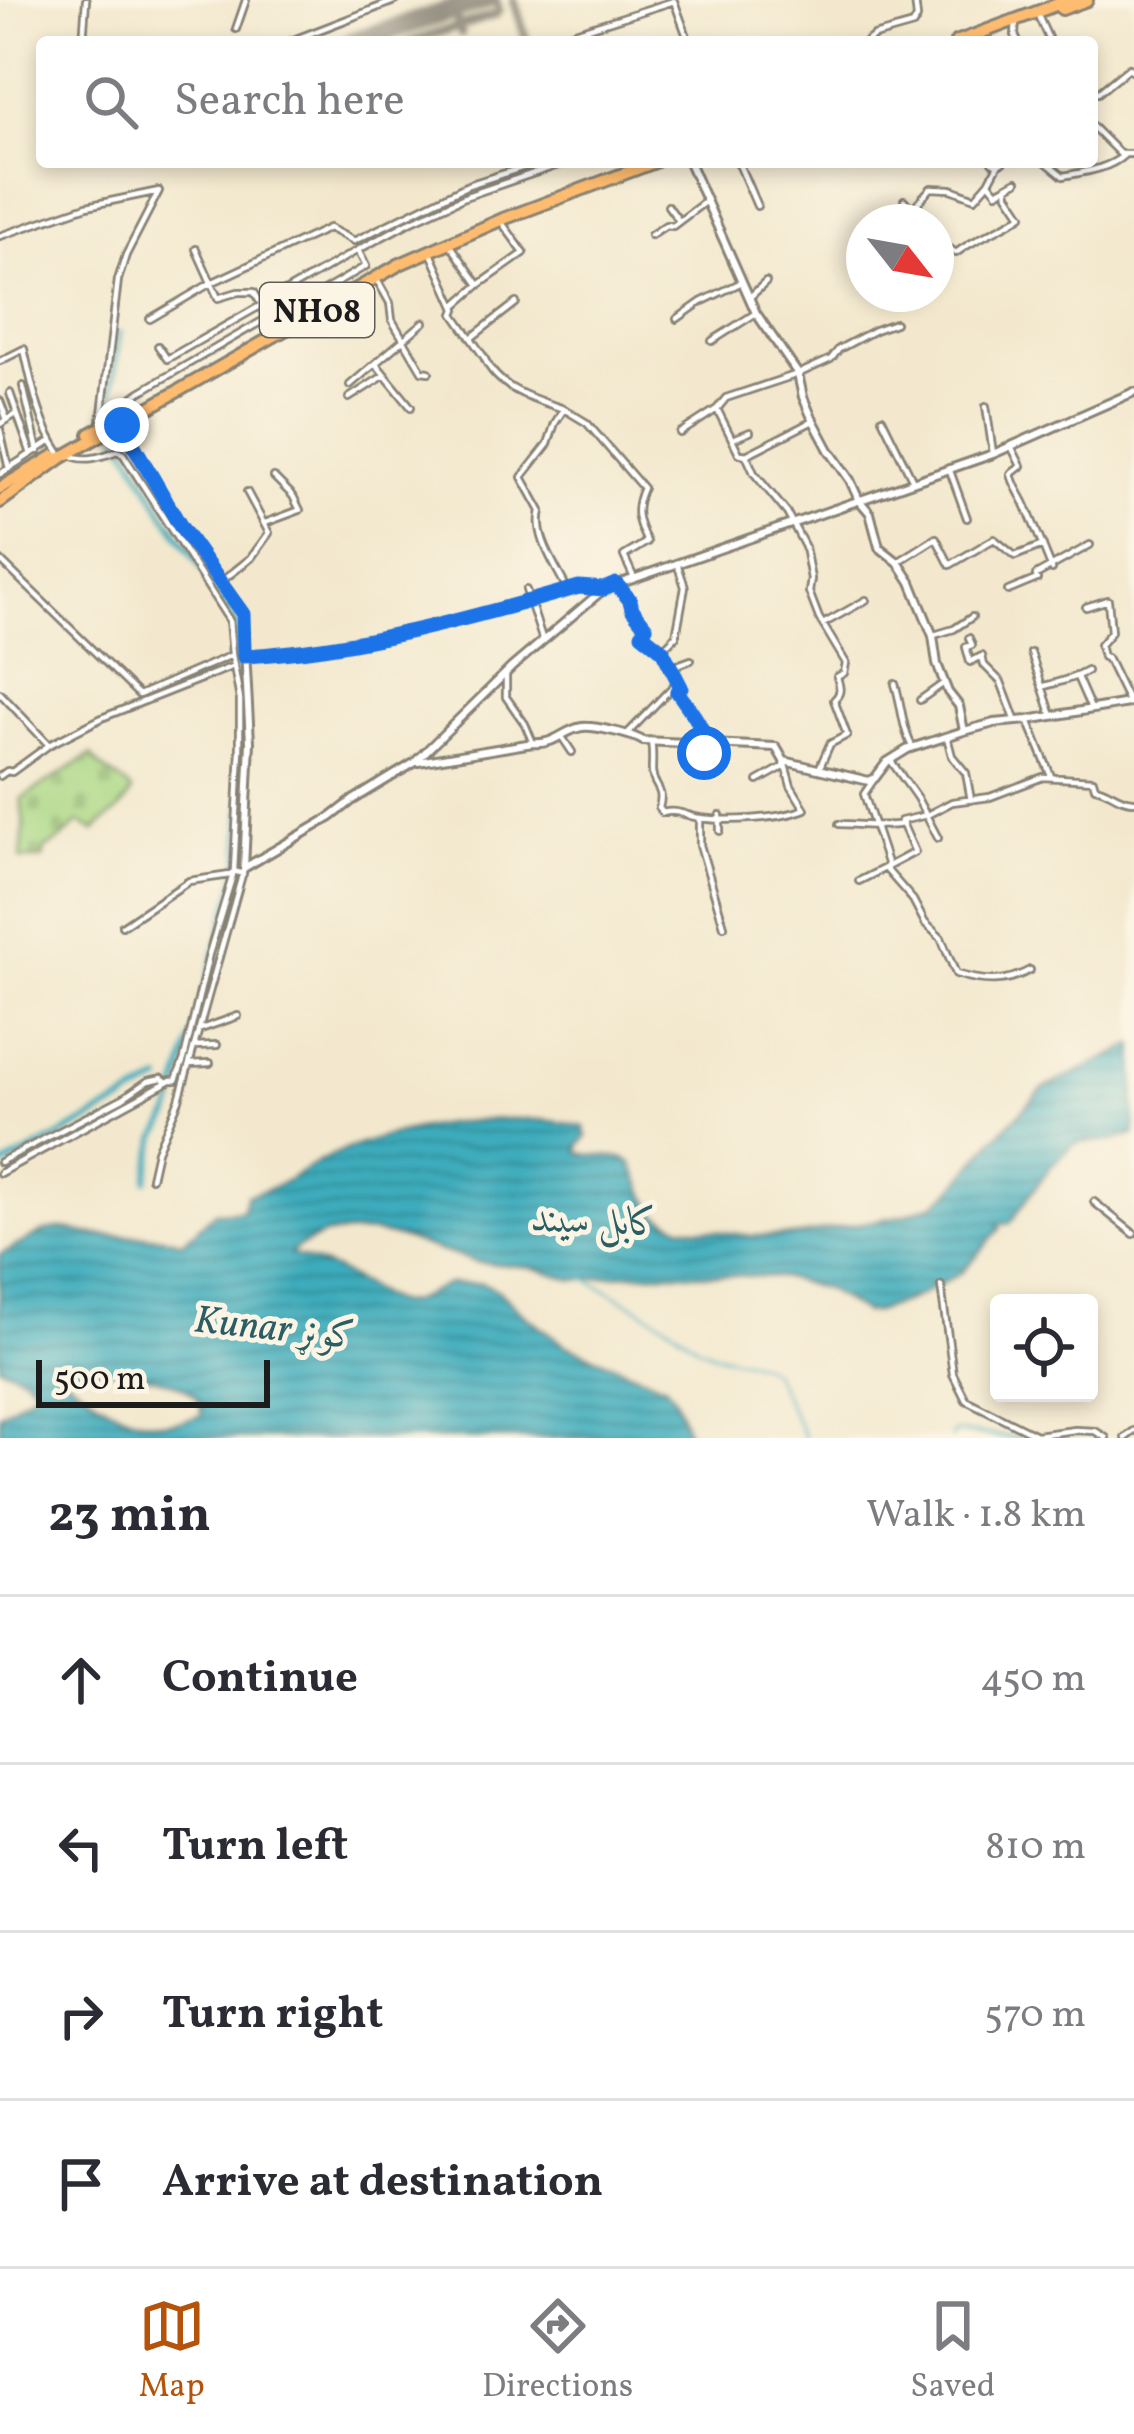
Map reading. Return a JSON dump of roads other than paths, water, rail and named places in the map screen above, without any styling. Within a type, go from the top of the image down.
[{"type":"highway","points":[[988,36],[1069,0]]},
{"type":"highway","points":[[975,36],[1088,0]]},
{"type":"highway","name":"NH08","points":[[0,502],[61,449],[398,259],[500,213],[619,168]]},
{"type":"highway","name":"NH08","points":[[1,478],[124,417],[430,250],[639,168]]},
{"type":"street","points":[[83,36],[86,0]]},
{"type":"street","points":[[236,29],[246,0]]},
{"type":"street","points":[[304,36],[397,0]]},
{"type":"street","points":[[874,36],[913,25],[915,0]]},
{"type":"street","points":[[566,36],[674,1],[687,36]]},
{"type":"street","points":[[1039,18],[1047,36]]},
{"type":"street","points":[[1015,36],[1016,23]]},
{"type":"street","points":[[1098,93],[1129,68],[1134,72]]},
{"type":"street","points":[[1098,132],[1120,154],[1134,154]]},
{"type":"street","points":[[1098,168],[1124,155]]},
{"type":"street","points":[[150,319],[211,283],[329,228],[354,241],[469,185],[521,168]]},
{"type":"street","points":[[158,346],[167,358],[408,223],[467,196],[549,168]]},
{"type":"street","points":[[691,168],[756,314],[798,374],[813,421],[875,524],[879,547],[898,562],[911,582],[944,683],[959,706],[964,731]]},
{"type":"street","points":[[741,168],[757,206]]},
{"type":"street","points":[[917,204],[931,188],[951,188],[975,199],[996,168]]},
{"type":"street","points":[[1053,168],[1063,176],[1098,168]]},
{"type":"street","points":[[989,182],[997,193],[1017,181]]},
{"type":"street","points":[[954,252],[1022,214],[1007,187]]},
{"type":"street","points":[[0,236],[87,206],[159,191],[118,280],[101,428]]},
{"type":"street","points":[[651,235],[706,200]]},
{"type":"street","points":[[904,200],[909,204]]},
{"type":"street","points":[[668,206],[679,221]]},
{"type":"street","points":[[455,307],[479,284],[524,254],[500,220]]},
{"type":"street","points":[[449,242],[479,284]]},
{"type":"street","points":[[196,249],[218,298],[254,292],[269,316]]},
{"type":"street","points":[[151,1178],[179,1100],[244,871],[250,742],[243,614],[181,527],[120,413],[140,392],[366,266],[358,250]]},
{"type":"street","points":[[430,250],[454,314],[485,364],[524,396],[564,409],[587,423],[643,488],[636,518],[647,542],[624,556],[634,578]]},
{"type":"street","points":[[376,278],[403,341],[422,371],[429,373]]},
{"type":"street","points":[[677,320],[742,282]]},
{"type":"street","points":[[749,298],[766,282]]},
{"type":"street","points":[[471,338],[515,303]]},
{"type":"street","points":[[712,341],[756,314]]},
{"type":"street","points":[[350,385],[424,322]]},
{"type":"street","points":[[680,433],[726,398],[798,374],[896,323]]},
{"type":"street","points":[[0,361],[24,349],[37,403],[61,449],[76,458],[123,454],[229,620],[240,750],[234,871],[176,1080],[0,1173]]},
{"type":"street","points":[[376,364],[411,406]]},
{"type":"street","points":[[349,398],[385,375]]},
{"type":"street","points":[[22,386],[35,452]]},
{"type":"street","points":[[415,763],[506,673],[604,589],[993,454],[1134,392]]},
{"type":"street","points":[[10,393],[35,452]]},
{"type":"street","points":[[0,401],[9,469]]},
{"type":"street","points":[[2,425],[37,403]]},
{"type":"street","points":[[986,406],[993,454]]},
{"type":"street","points":[[564,409],[548,444],[522,477],[541,511],[538,522],[543,538],[568,590]]},
{"type":"street","points":[[717,409],[739,453],[746,455],[813,421]]},
{"type":"street","points":[[882,418],[913,481]]},
{"type":"street","points":[[733,439],[750,432]]},
{"type":"street","points":[[1011,446],[1021,466],[1011,475],[1015,490],[1051,567]]},
{"type":"street","points":[[1,478],[35,452],[61,449]]},
{"type":"street","points":[[746,455],[806,547],[809,592],[846,663],[844,673],[837,677],[839,696],[834,700],[847,735],[830,744],[819,769]]},
{"type":"street","points":[[950,468],[967,518]]},
{"type":"street","points":[[265,523],[300,510],[274,477]]},
{"type":"street","points":[[220,583],[251,558],[269,533],[248,492]]},
{"type":"street","points":[[898,562],[936,538],[950,565],[994,538],[1015,556],[1043,545]]},
{"type":"street","points":[[1008,591],[1037,579],[1036,575],[1090,545]]},
{"type":"street","points":[[0,560],[139,695],[232,656]]},
{"type":"street","points":[[662,650],[676,636],[685,587],[677,562]]},
{"type":"street","points":[[616,584],[646,627],[642,634],[662,650],[681,687],[677,691],[702,725],[715,772]]},
{"type":"street","points":[[244,656],[297,653],[395,634],[579,587],[604,589]]},
{"type":"street","points":[[526,590],[543,641]]},
{"type":"street","points":[[823,625],[866,600]]},
{"type":"street","points":[[1030,970],[995,981],[956,974],[940,938],[886,867],[864,794],[886,762],[946,736],[1015,720],[1132,703],[1100,645],[1111,632],[1108,600],[1086,607]]},
{"type":"street","points":[[932,635],[972,617]]},
{"type":"street","points":[[969,638],[970,662],[982,656],[1001,682],[1015,720]]},
{"type":"street","points":[[1031,652],[1052,716]]},
{"type":"street","points":[[669,668],[692,660]]},
{"type":"street","points":[[0,776],[104,717],[233,667]]},
{"type":"street","points":[[1042,687],[1087,670]]},
{"type":"street","points":[[506,673],[506,697],[533,743]]},
{"type":"street","points":[[1077,676],[1090,709]]},
{"type":"street","points":[[628,733],[677,682]]},
{"type":"street","points":[[920,700],[944,683]]},
{"type":"street","points":[[896,684],[905,735],[913,748]]},
{"type":"street","points":[[0,693],[50,745]]},
{"type":"street","points":[[1028,720],[1052,778]]},
{"type":"street","points":[[122,926],[189,880],[244,871],[331,818],[402,764],[543,744],[583,727],[628,733],[643,741],[651,741],[704,742],[776,747],[805,809],[788,816],[700,818],[672,810],[663,813],[658,808],[661,789],[652,774],[651,741]]},
{"type":"street","points":[[946,736],[952,756],[966,773],[971,800]]},
{"type":"street","points":[[562,737],[572,752]]},
{"type":"street","points":[[784,761],[869,781],[875,778]]},
{"type":"street","points":[[758,781],[784,761]]},
{"type":"street","points":[[891,761],[938,838]]},
{"type":"street","points":[[859,880],[916,852],[901,821],[952,802],[990,797],[1043,777],[1093,780],[1095,787],[1105,788],[1111,796],[1134,800]]},
{"type":"street","points":[[719,817],[720,831]]},
{"type":"street","points":[[700,818],[700,845],[724,926]]},
{"type":"street","points":[[839,824],[903,824]]},
{"type":"street","points":[[198,1030],[238,1016]]},
{"type":"street","points":[[194,1046],[217,1045]]},
{"type":"street","points":[[189,1064],[210,1063]]},
{"type":"street","points":[[0,1162],[148,1081],[162,1078],[167,1082]]},
{"type":"street","points":[[1094,1202],[1134,1234]]},
{"type":"street","points":[[941,1286],[953,1374],[966,1400],[1036,1435],[1075,1430],[1095,1431],[1106,1438]]},
{"type":"street","points":[[1125,1438],[1134,1431]]},
{"type":"water","points":[[1134,1045],[1134,1135],[1073,1145],[1050,1167],[1010,1223],[999,1224],[1000,1229],[962,1272],[915,1298],[875,1312],[864,1313],[827,1290],[781,1277],[670,1273],[574,1280],[531,1267],[476,1262],[372,1232],[326,1234],[290,1254],[336,1270],[399,1303],[448,1284],[482,1283],[499,1291],[566,1345],[666,1386],[689,1438],[0,1438],[0,1414],[37,1389],[22,1375],[0,1366],[0,1254],[45,1232],[62,1229],[183,1242],[215,1212],[242,1211],[247,1195],[358,1145],[422,1128],[522,1119],[584,1127],[587,1137],[579,1152],[632,1163],[657,1214],[680,1226],[752,1236],[794,1236],[905,1215],[936,1203],[1043,1089]],"holes":[[[113,1370],[182,1387],[200,1403],[201,1415],[182,1421],[145,1421],[111,1408],[64,1376],[67,1371]]]},
{"type":"waterway","points":[[109,417],[119,333]]},
{"type":"waterway","points":[[119,435],[163,512],[234,615],[244,735],[237,875],[170,1116],[157,1137],[147,1180]]},
{"type":"waterway","points":[[0,1168],[161,1081]]},
{"type":"waterway","points":[[585,1278],[699,1347],[772,1371],[805,1438]]},
{"type":"waterway","points":[[951,1438],[954,1432],[1018,1438]]},
{"type":"waterway","points":[[1056,1435],[1101,1438]]},
{"type":"water label","name":"کابل سيند","points":[[596,1219]]},
{"type":"water label","name":"Kunar کونړ","points":[[277,1326]]}]
